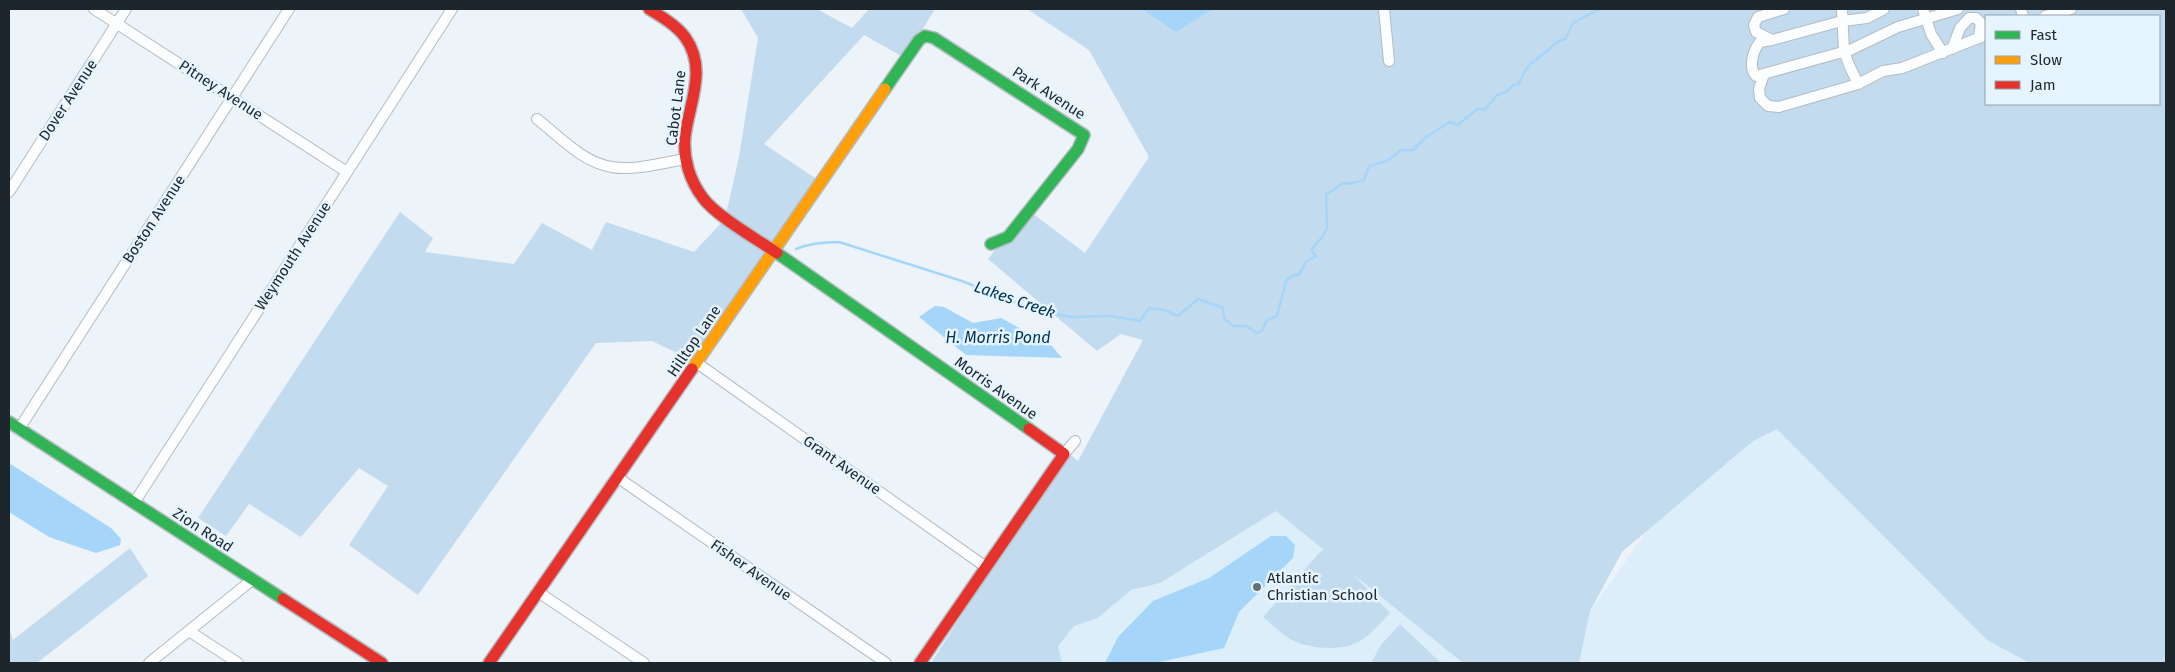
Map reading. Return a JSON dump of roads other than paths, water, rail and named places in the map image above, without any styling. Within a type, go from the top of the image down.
[{"type":"street","name":"Pitney Avenue","points":[[94,9],[347,172]]},
{"type":"street","name":"Dover Avenue","points":[[9,192],[126,9]]},
{"type":"street","name":"Boston Avenue","points":[[19,429],[289,9]]},
{"type":"street","name":"Weymouth Avenue","points":[[134,503],[452,9]]},
{"type":"street","name":"Cabot Lane","points":[[649,9],[678,30],[687,39],[694,52],[697,77],[685,136],[685,159],[695,187],[708,205],[773,252]]},
{"type":"street","points":[[1384,9],[1390,61]]},
{"type":"street","points":[[1772,40],[1756,32],[1754,27],[1755,21],[1761,16],[1784,9]]},
{"type":"street","points":[[1842,9],[1844,51],[1848,66],[1858,84]]},
{"type":"street","points":[[1884,9],[1867,18],[1842,21],[1760,42],[1754,53],[1753,72],[1756,76],[1844,51],[1924,13],[1958,9]]},
{"type":"street","points":[[2048,15],[2071,9]]},
{"type":"street","points":[[1924,13],[1931,34],[1947,51]]},
{"type":"street","points":[[1764,74],[1759,96],[1765,103],[1775,108],[1858,84],[1883,71],[1902,68],[1947,51],[1983,37],[1981,23],[1976,18],[1967,14],[1947,51]]},
{"type":"street","name":"Park Avenue","points":[[923,36],[934,38],[1084,135],[1078,149],[1008,237],[991,244]]},
{"type":"street","name":"Hilltop Lane","points":[[489,663],[923,36]]},
{"type":"street","points":[[537,119],[591,160],[610,167],[637,166],[685,159]]},
{"type":"street","name":"Morris Avenue","points":[[773,252],[1064,454]]},
{"type":"street","name":"Grant Avenue","points":[[697,363],[986,567]]},
{"type":"street","name":"Zion Road","points":[[9,422],[382,663]]},
{"type":"street","points":[[920,663],[1075,440]]},
{"type":"street","name":"Fisher Avenue","points":[[617,477],[886,663]]},
{"type":"street","points":[[149,663],[252,580]]},
{"type":"street","points":[[538,592],[644,663]]},
{"type":"street","points":[[189,631],[238,663]]},
{"type":"water","points":[[1142,9],[1213,9],[1176,32]]},
{"type":"water","name":"H. Morris Pond","points":[[935,306],[944,307],[973,323],[1001,318],[1052,346],[1062,358],[966,355],[919,317]]},
{"type":"water","points":[[9,463],[111,528],[121,539],[120,545],[96,553],[49,537],[9,512]]},
{"type":"water","points":[[1271,536],[1286,536],[1295,545],[1293,558],[1239,612],[1224,648],[1155,663],[1105,663],[1118,637],[1153,601],[1209,578]]},
{"type":"waterway","name":"Lakes Creek","points":[[796,249],[817,243],[839,242],[962,281],[1032,309],[1070,317],[1112,316],[1140,321],[1149,308],[1164,310],[1178,316],[1198,299],[1223,308],[1224,318],[1233,326],[1246,326],[1257,333],[1263,330],[1267,320],[1277,316],[1286,281],[1290,277],[1299,274],[1306,262],[1316,256],[1311,250],[1327,228],[1326,195],[1343,183],[1348,184],[1364,180],[1369,166],[1387,161],[1401,150],[1413,150],[1426,137],[1450,122],[1458,125],[1477,109],[1486,109],[1497,95],[1506,92],[1513,85],[1519,84],[1528,67],[1556,43],[1565,39],[1576,21],[1600,9]]},
{"type":"place","name":"Atlantic Christian School","points":[[1257,587]]}]
